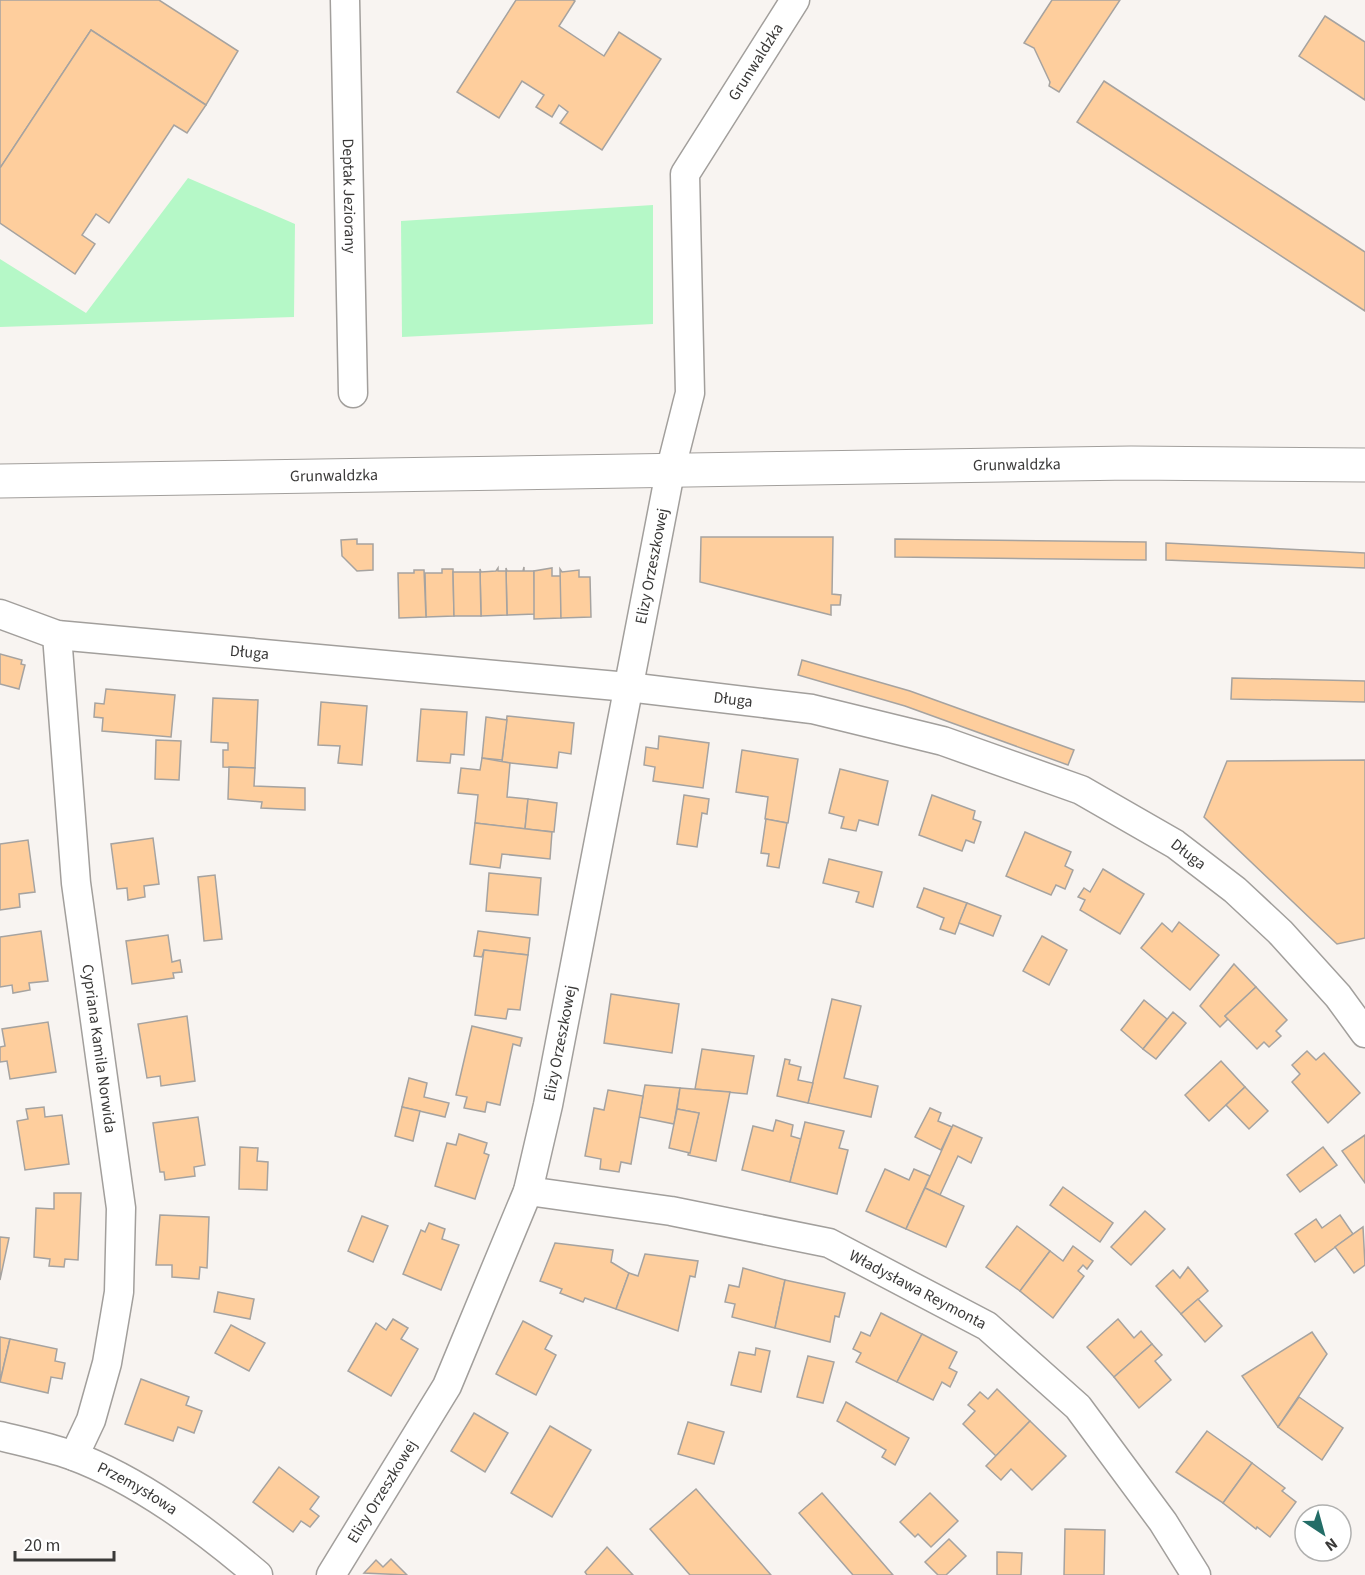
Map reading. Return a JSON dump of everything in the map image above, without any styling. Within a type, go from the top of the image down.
[{"type":"main road","name":"Grunwaldzka","points":[[0,481],[1131,463],[1365,465]]},
{"type":"street","name":"Deptak Jeziorany","points":[[345,0],[353,393]]},
{"type":"street","name":"Grunwaldzka","points":[[670,472],[690,393],[685,174],[795,0]]},
{"type":"street","name":"Elizy Orzeszkowej","points":[[331,1575],[447,1386],[528,1191],[548,1105],[670,472]]},
{"type":"street","name":"Długa","points":[[0,614],[57,634],[628,687],[812,709],[943,741],[1081,790],[1175,844],[1235,890],[1280,932],[1338,996],[1365,1033]]},
{"type":"street","name":"Cypriana Kamila Norwida","points":[[57,634],[76,883],[121,1208],[119,1292],[107,1363],[91,1420],[74,1456]]},
{"type":"street","name":"Władysława Reymonta","points":[[528,1191],[671,1211],[829,1243],[987,1326],[1077,1407],[1163,1522],[1196,1575]]},
{"type":"street","name":"Przemysłowa","points":[[0,1436],[74,1456],[179,1513],[258,1575]]},
{"type":"green space","points":[[188,178],[295,224],[294,317],[0,327],[0,259],[86,313]]},
{"type":"green space","points":[[653,205],[653,324],[402,337],[401,221]]},
{"type":"building","points":[[0,0],[159,0],[238,51],[206,105],[91,30],[0,168]]},
{"type":"building","points":[[516,0],[573,0],[575,1],[559,26],[604,56],[619,32],[661,59],[602,150],[560,123],[568,112],[559,105],[552,117],[536,107],[544,95],[522,81],[499,118],[457,92]]},
{"type":"building","points":[[1052,0],[1120,0],[1059,92],[1049,86],[1050,82],[1034,48],[1024,43]]},
{"type":"building","points":[[1325,16],[1365,42],[1365,100],[1299,56]]},
{"type":"building","points":[[91,30],[206,105],[187,133],[174,125],[109,223],[96,214],[82,235],[95,244],[75,274],[0,223],[0,168]]},
{"type":"building","points":[[1104,81],[1365,252],[1365,311],[1077,122]]},
{"type":"building","points":[[701,537],[833,537],[832,594],[841,595],[840,605],[831,605],[831,615],[700,582]]},
{"type":"building","points":[[357,539],[357,544],[373,544],[373,570],[357,571],[342,556],[341,540]]},
{"type":"building","points":[[895,539],[1146,542],[1146,560],[895,557]]},
{"type":"building","points":[[1166,543],[1365,553],[1365,568],[1166,560]]},
{"type":"building","points":[[524,567],[524,571],[534,571],[535,614],[507,615],[506,568],[507,571],[523,571]]},
{"type":"building","points":[[498,568],[498,571],[506,571],[507,615],[481,616],[480,569],[481,572],[496,571]]},
{"type":"building","points":[[552,568],[552,576],[561,576],[561,618],[534,619],[534,571]]},
{"type":"building","points":[[442,569],[453,569],[454,616],[426,617],[425,573],[442,573]]},
{"type":"building","points":[[560,569],[562,572],[579,570],[579,577],[590,577],[591,617],[561,618]]},
{"type":"building","points":[[414,570],[424,570],[426,617],[399,618],[398,573],[414,573]]},
{"type":"building","points":[[453,572],[480,572],[481,616],[454,616]]},
{"type":"building","points":[[0,654],[22,660],[21,664],[25,665],[19,689],[0,684]]},
{"type":"building","points":[[802,660],[910,691],[1074,750],[1068,765],[905,706],[798,675]]},
{"type":"building","points":[[1232,678],[1365,681],[1365,702],[1231,699]]},
{"type":"building","points":[[106,689],[175,695],[171,737],[102,731],[103,718],[94,717],[95,703],[104,704]]},
{"type":"building","points":[[213,698],[258,700],[255,768],[223,767],[223,750],[228,750],[228,743],[211,742]]},
{"type":"building","points":[[321,702],[367,706],[362,765],[338,763],[340,746],[318,745]]},
{"type":"building","points":[[421,709],[467,712],[464,755],[451,754],[450,763],[417,761]]},
{"type":"building","points":[[507,716],[574,723],[571,754],[559,752],[557,768],[502,762]]},
{"type":"building","points":[[486,717],[507,720],[502,760],[482,758]]},
{"type":"building","points":[[659,736],[709,743],[703,788],[653,781],[655,767],[644,765],[646,747],[658,749]]},
{"type":"building","points":[[156,740],[181,741],[179,780],[155,779]]},
{"type":"building","points":[[742,750],[798,759],[788,823],[765,819],[768,797],[736,792]]},
{"type":"building","points":[[482,758],[510,763],[507,797],[528,799],[525,829],[475,823],[478,795],[458,793],[461,768],[480,770]]},
{"type":"building","points":[[1365,760],[1365,938],[1337,944],[1204,817],[1227,761]]},
{"type":"building","points":[[229,767],[255,768],[254,786],[305,788],[305,810],[261,808],[262,802],[228,799]]},
{"type":"building","points":[[840,769],[888,781],[878,825],[859,820],[856,831],[841,828],[844,817],[829,813]]},
{"type":"building","points":[[684,795],[709,799],[707,814],[702,813],[697,847],[677,844]]},
{"type":"building","points":[[932,795],[975,811],[973,819],[981,822],[974,843],[966,840],[962,851],[919,835]]},
{"type":"building","points":[[528,799],[557,803],[554,832],[525,829]]},
{"type":"building","points":[[766,819],[787,823],[779,868],[767,866],[769,854],[761,853]]},
{"type":"building","points":[[475,823],[552,832],[550,859],[502,854],[500,868],[470,864]]},
{"type":"building","points":[[1025,832],[1071,852],[1065,866],[1073,870],[1065,889],[1056,885],[1051,895],[1006,876]]},
{"type":"building","points":[[153,838],[159,884],[144,886],[145,897],[128,900],[127,888],[117,889],[111,844]]},
{"type":"building","points":[[28,840],[35,892],[19,894],[20,907],[0,910],[0,844]]},
{"type":"building","points":[[829,859],[882,872],[873,907],[856,902],[859,892],[823,883]]},
{"type":"building","points":[[1103,869],[1144,894],[1120,934],[1080,910],[1085,900],[1078,897],[1084,888],[1090,892]]},
{"type":"building","points":[[489,873],[541,878],[538,915],[486,911]]},
{"type":"building","points":[[215,875],[222,939],[204,941],[198,877]]},
{"type":"building","points":[[924,888],[967,903],[955,934],[940,929],[944,918],[917,907]]},
{"type":"building","points":[[967,903],[1001,916],[993,936],[959,923]]},
{"type":"building","points":[[1179,922],[1219,955],[1190,990],[1141,948],[1162,923],[1172,932]]},
{"type":"building","points":[[41,931],[48,981],[29,983],[30,990],[13,993],[12,985],[0,987],[0,937]]},
{"type":"building","points":[[478,931],[530,938],[528,955],[484,950],[482,957],[474,956]]},
{"type":"building","points":[[168,935],[172,962],[180,960],[182,972],[173,973],[174,978],[132,984],[126,941]]},
{"type":"building","points":[[1042,936],[1067,950],[1049,985],[1023,971]]},
{"type":"building","points":[[484,950],[528,955],[520,1010],[508,1009],[506,1019],[475,1015]]},
{"type":"building","points":[[1234,964],[1256,987],[1225,1016],[1228,1019],[1220,1027],[1200,1006]]},
{"type":"building","points":[[1256,987],[1287,1020],[1276,1031],[1281,1036],[1269,1047],[1264,1042],[1257,1049],[1225,1016]]},
{"type":"building","points":[[611,994],[679,1004],[672,1053],[604,1043]]},
{"type":"building","points":[[832,999],[861,1006],[844,1078],[878,1086],[871,1117],[808,1103]]},
{"type":"building","points":[[1144,1000],[1167,1019],[1143,1049],[1121,1030]]},
{"type":"building","points":[[1173,1012],[1186,1023],[1156,1059],[1143,1049]]},
{"type":"building","points":[[187,1016],[195,1081],[161,1086],[160,1076],[147,1078],[138,1024]]},
{"type":"building","points":[[48,1022],[56,1072],[10,1079],[7,1061],[0,1062],[0,1047],[5,1046],[2,1029]]},
{"type":"building","points":[[472,1026],[522,1038],[520,1046],[513,1044],[500,1105],[487,1102],[485,1112],[464,1108],[467,1097],[456,1095]]},
{"type":"building","points":[[702,1049],[754,1056],[747,1094],[695,1089]]},
{"type":"building","points":[[1307,1051],[1316,1060],[1324,1053],[1360,1093],[1328,1123],[1292,1082],[1300,1074],[1292,1065]]},
{"type":"building","points":[[785,1059],[790,1060],[789,1064],[801,1067],[798,1080],[813,1083],[808,1103],[777,1096]]},
{"type":"building","points":[[1221,1061],[1245,1087],[1209,1121],[1185,1095]]},
{"type":"building","points":[[409,1078],[427,1083],[424,1097],[449,1103],[445,1117],[402,1107]]},
{"type":"building","points":[[645,1085],[680,1088],[674,1124],[639,1117]]},
{"type":"building","points":[[1245,1087],[1268,1111],[1249,1129],[1226,1105]]},
{"type":"building","points":[[680,1088],[730,1092],[716,1161],[688,1155],[699,1113],[677,1109]]},
{"type":"building","points":[[608,1090],[643,1096],[631,1164],[621,1162],[619,1172],[600,1169],[601,1159],[585,1156],[594,1108],[604,1110]]},
{"type":"building","points":[[44,1107],[45,1117],[62,1115],[69,1164],[25,1170],[17,1121],[28,1119],[26,1109]]},
{"type":"building","points":[[402,1107],[420,1111],[413,1141],[395,1136]]},
{"type":"building","points":[[930,1108],[941,1113],[938,1121],[952,1127],[941,1150],[915,1137]]},
{"type":"building","points":[[677,1109],[699,1113],[690,1153],[669,1148]]},
{"type":"building","points":[[198,1117],[205,1165],[194,1167],[195,1176],[165,1180],[164,1172],[160,1172],[153,1123]]},
{"type":"building","points":[[776,1120],[793,1125],[791,1136],[801,1139],[790,1182],[742,1170],[753,1126],[773,1131]]},
{"type":"building","points":[[805,1122],[844,1131],[839,1148],[848,1150],[837,1194],[790,1182]]},
{"type":"building","points":[[953,1125],[982,1138],[971,1163],[958,1156],[940,1195],[925,1188]]},
{"type":"building","points":[[459,1134],[487,1143],[484,1153],[489,1155],[475,1199],[435,1186],[447,1143],[456,1145]]},
{"type":"building","points":[[1365,1135],[1365,1183],[1342,1151]]},
{"type":"building","points":[[240,1147],[258,1148],[257,1161],[268,1162],[267,1190],[239,1189]]},
{"type":"building","points":[[1323,1147],[1337,1165],[1300,1192],[1287,1175]]},
{"type":"building","points":[[885,1169],[909,1180],[914,1169],[930,1176],[906,1229],[866,1211]]},
{"type":"building","points":[[1063,1187],[1113,1223],[1100,1242],[1050,1205]]},
{"type":"building","points":[[925,1188],[964,1206],[946,1247],[906,1229]]},
{"type":"building","points":[[54,1193],[81,1193],[78,1260],[65,1259],[64,1267],[49,1266],[50,1259],[34,1257],[36,1208],[54,1209]]},
{"type":"building","points":[[1145,1211],[1165,1229],[1131,1265],[1111,1247]]},
{"type":"building","points":[[160,1215],[209,1217],[207,1268],[200,1267],[199,1279],[172,1277],[172,1265],[156,1265]]},
{"type":"building","points":[[1340,1215],[1353,1234],[1315,1262],[1295,1234],[1316,1219],[1322,1228]]},
{"type":"building","points":[[362,1216],[388,1226],[373,1262],[348,1251]]},
{"type":"building","points":[[429,1223],[445,1229],[442,1239],[459,1245],[441,1290],[403,1274],[421,1230],[425,1232]]},
{"type":"building","points":[[1017,1226],[1050,1251],[1020,1291],[986,1267]]},
{"type":"building","points":[[1363,1227],[1365,1265],[1354,1273],[1335,1247]]},
{"type":"building","points":[[0,1237],[9,1238],[0,1280]]},
{"type":"building","points":[[555,1243],[613,1250],[611,1262],[629,1273],[616,1309],[585,1298],[583,1302],[560,1293],[562,1289],[540,1281]]},
{"type":"building","points":[[1073,1246],[1093,1261],[1087,1269],[1083,1265],[1078,1271],[1084,1276],[1053,1318],[1020,1291],[1050,1251],[1063,1261]]},
{"type":"building","points":[[645,1254],[698,1261],[695,1277],[690,1276],[678,1331],[616,1309],[629,1273],[638,1276]]},
{"type":"building","points":[[1188,1267],[1208,1291],[1181,1314],[1156,1286],[1173,1270],[1180,1278]]},
{"type":"building","points":[[743,1268],[785,1280],[775,1328],[732,1317],[735,1304],[725,1302],[729,1285],[739,1287]]},
{"type":"building","points":[[785,1280],[845,1293],[839,1317],[835,1316],[830,1342],[775,1328]]},
{"type":"building","points":[[218,1292],[254,1299],[250,1319],[214,1312]]},
{"type":"building","points":[[1198,1299],[1222,1326],[1205,1342],[1181,1314]]},
{"type":"building","points":[[881,1313],[922,1334],[897,1382],[856,1362],[861,1353],[853,1349],[861,1332],[870,1336]]},
{"type":"building","points":[[393,1319],[408,1328],[401,1339],[418,1349],[391,1396],[348,1371],[376,1323],[386,1330]]},
{"type":"building","points":[[1118,1319],[1134,1338],[1141,1331],[1152,1344],[1114,1377],[1087,1347]]},
{"type":"building","points":[[523,1321],[552,1336],[545,1349],[556,1355],[536,1395],[496,1374]]},
{"type":"building","points":[[231,1325],[265,1343],[249,1371],[215,1353]]},
{"type":"building","points":[[1312,1332],[1327,1354],[1278,1427],[1242,1376]]},
{"type":"building","points":[[922,1334],[957,1352],[949,1368],[957,1372],[950,1387],[942,1382],[933,1400],[897,1382]]},
{"type":"building","points":[[0,1337],[10,1339],[0,1381]]},
{"type":"building","points":[[10,1339],[57,1349],[55,1361],[65,1363],[62,1379],[51,1377],[48,1393],[0,1382]]},
{"type":"building","points":[[1152,1344],[1162,1355],[1155,1361],[1171,1380],[1139,1408],[1114,1377]]},
{"type":"building","points":[[756,1348],[770,1351],[761,1392],[731,1385],[739,1352],[755,1355]]},
{"type":"building","points":[[808,1356],[834,1362],[823,1403],[797,1397]]},
{"type":"building","points":[[141,1379],[189,1397],[186,1405],[202,1411],[194,1433],[178,1427],[173,1441],[125,1424]]},
{"type":"building","points":[[997,1389],[1030,1421],[996,1456],[963,1424],[975,1411],[968,1405],[980,1392],[988,1399]]},
{"type":"building","points":[[1299,1397],[1343,1428],[1322,1460],[1278,1427]]},
{"type":"building","points":[[846,1402],[909,1438],[895,1465],[882,1457],[886,1450],[837,1421]]},
{"type":"building","points":[[474,1413],[508,1433],[485,1472],[451,1451]]},
{"type":"building","points":[[1030,1421],[1066,1456],[1032,1490],[1011,1469],[1001,1480],[986,1466]]},
{"type":"building","points":[[688,1422],[724,1432],[714,1464],[678,1454]]},
{"type":"building","points":[[550,1426],[591,1450],[552,1517],[511,1493]]},
{"type":"building","points":[[1207,1431],[1252,1463],[1223,1503],[1176,1472]]},
{"type":"building","points":[[1252,1463],[1285,1488],[1282,1491],[1296,1502],[1293,1503],[1270,1537],[1223,1503]]},
{"type":"building","points":[[279,1467],[319,1497],[310,1509],[319,1516],[310,1527],[301,1521],[293,1532],[253,1502]]},
{"type":"building","points":[[696,1489],[771,1575],[690,1575],[650,1529]]},
{"type":"building","points":[[822,1493],[893,1575],[853,1575],[799,1513]]},
{"type":"building","points":[[930,1493],[958,1521],[931,1547],[918,1534],[915,1537],[900,1522]]},
{"type":"building","points":[[1065,1529],[1105,1530],[1104,1575],[1064,1575]]},
{"type":"building","points":[[949,1539],[966,1556],[946,1575],[938,1575],[925,1562]]},
{"type":"building","points":[[607,1547],[633,1575],[587,1575],[585,1572]]},
{"type":"building","points":[[997,1552],[1022,1553],[1021,1575],[997,1575]]},
{"type":"building","points":[[391,1559],[407,1575],[364,1573],[376,1560],[383,1567]]}]
